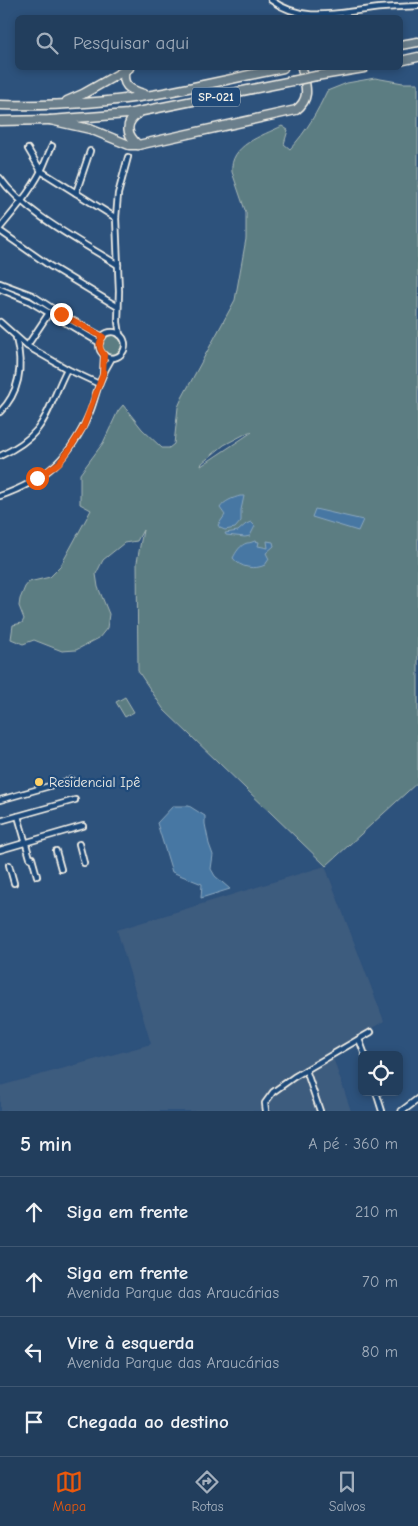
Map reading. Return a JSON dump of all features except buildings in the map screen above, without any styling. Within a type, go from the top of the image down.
[{"type":"highway","points":[[403,45],[418,42]]},
{"type":"highway","points":[[403,60],[418,57]]},
{"type":"highway","points":[[46,105],[74,98],[123,70]]},
{"type":"highway","points":[[126,70],[124,79],[127,86],[136,92],[151,95]]},
{"type":"highway","name":"SP-021","points":[[0,105],[46,105],[151,95],[273,70]]},
{"type":"highway","points":[[50,120],[90,129],[129,146],[138,146],[296,110],[302,106],[306,95],[302,70]]},
{"type":"highway","name":"SP-021","points":[[0,121],[100,117],[141,112],[352,70]]},
{"type":"highway","points":[[138,146],[130,137],[128,128],[130,120],[141,112]]},
{"type":"street","points":[[271,0],[279,6],[308,15],[395,6],[418,6]]},
{"type":"street","points":[[52,146],[41,171],[0,230],[50,266],[118,306]]},
{"type":"street","points":[[28,149],[41,171],[116,218]]},
{"type":"street","points":[[76,193],[90,152]]},
{"type":"street","points":[[118,322],[112,332],[103,337],[100,343],[101,352],[112,358],[119,356],[124,350],[125,342],[120,335],[118,322],[116,218],[118,194],[128,157]]},
{"type":"street","points":[[0,178],[21,202],[118,265]]},
{"type":"street","points":[[0,283],[32,296],[103,337]]},
{"type":"street","points":[[0,289],[24,298],[100,343]]},
{"type":"street","points":[[20,354],[29,347],[49,314]]},
{"type":"street","points":[[0,322],[29,347],[67,369],[99,384]]},
{"type":"street","points":[[112,332],[120,335]]},
{"type":"street","points":[[0,412],[8,403],[16,385],[20,367],[20,354],[16,336]]},
{"type":"street","points":[[103,374],[104,355]]},
{"type":"street","points":[[0,496],[26,485],[47,473],[59,463],[83,428],[103,374],[112,358]]},
{"type":"street","points":[[0,456],[28,440],[40,427],[49,412],[67,369]]},
{"type":"street","points":[[0,800],[71,780]]},
{"type":"street","points":[[0,821],[75,800]]},
{"type":"street","points":[[18,816],[37,876]]},
{"type":"street","points":[[0,850],[83,826]]},
{"type":"street","points":[[78,844],[84,863]]},
{"type":"street","points":[[56,851],[61,869]]},
{"type":"street","points":[[9,865],[14,883]]},
{"type":"street","points":[[266,1111],[265,1103],[273,1092],[306,1070],[371,1032]]},
{"type":"street","points":[[359,1038],[363,1051]]},
{"type":"street","points":[[306,1070],[320,1111]]},
{"type":"street","points":[[377,1096],[382,1111]]},
{"type":"street","points":[[402,1111],[418,1099]]},
{"type":"shaded area","points":[[244,496],[241,521],[235,528],[225,530],[220,528],[218,525],[225,515],[220,508],[226,502]]},
{"type":"shaded area","points":[[315,509],[363,520],[358,531],[312,517]]},
{"type":"shaded area","points":[[251,522],[255,526],[250,536],[226,535],[225,533],[238,531]]},
{"type":"shaded area","points":[[255,541],[259,542],[258,546],[268,548],[267,541],[273,542],[274,546],[266,553],[269,559],[265,565],[248,567],[240,564],[233,558],[240,547]]},
{"type":"shaded area","points":[[173,806],[189,806],[205,816],[209,844],[213,855],[211,869],[215,876],[230,889],[201,898],[202,884],[172,872],[157,823]]},
{"type":"shaded area","points":[[325,866],[384,1021],[331,1052],[351,1111],[0,1111],[0,1086],[151,1044],[117,930]]},
{"type":"green space","points":[[375,78],[403,83],[418,83],[418,782],[326,866],[164,710],[138,671],[137,562],[143,530],[137,541],[124,543],[103,560],[96,574],[98,587],[109,614],[107,628],[99,638],[76,650],[62,651],[34,640],[23,644],[11,639],[13,625],[22,623],[24,619],[19,606],[25,587],[29,582],[50,577],[60,567],[91,510],[80,504],[80,474],[103,443],[118,411],[123,405],[142,429],[162,448],[169,448],[174,444],[178,407],[235,300],[246,239],[246,213],[232,172],[232,163],[236,155],[248,143],[282,126],[288,130],[284,144],[290,149],[311,121],[327,91],[347,83]],"holes":[[[252,432],[201,466],[202,463],[224,445]]]},
{"type":"green space","points":[[108,335],[116,335],[122,341],[122,349],[116,355],[108,355],[102,349],[102,341]]},
{"type":"green space","points":[[125,697],[134,712],[125,717],[116,702]]},
{"type":"place","name":"Residencial Ipê","points":[[39,782]]},
{"type":"route","points":[[37,478],[47,473],[59,463],[76,440],[83,428],[103,374],[104,355],[100,347],[103,337],[61,314]]}]
